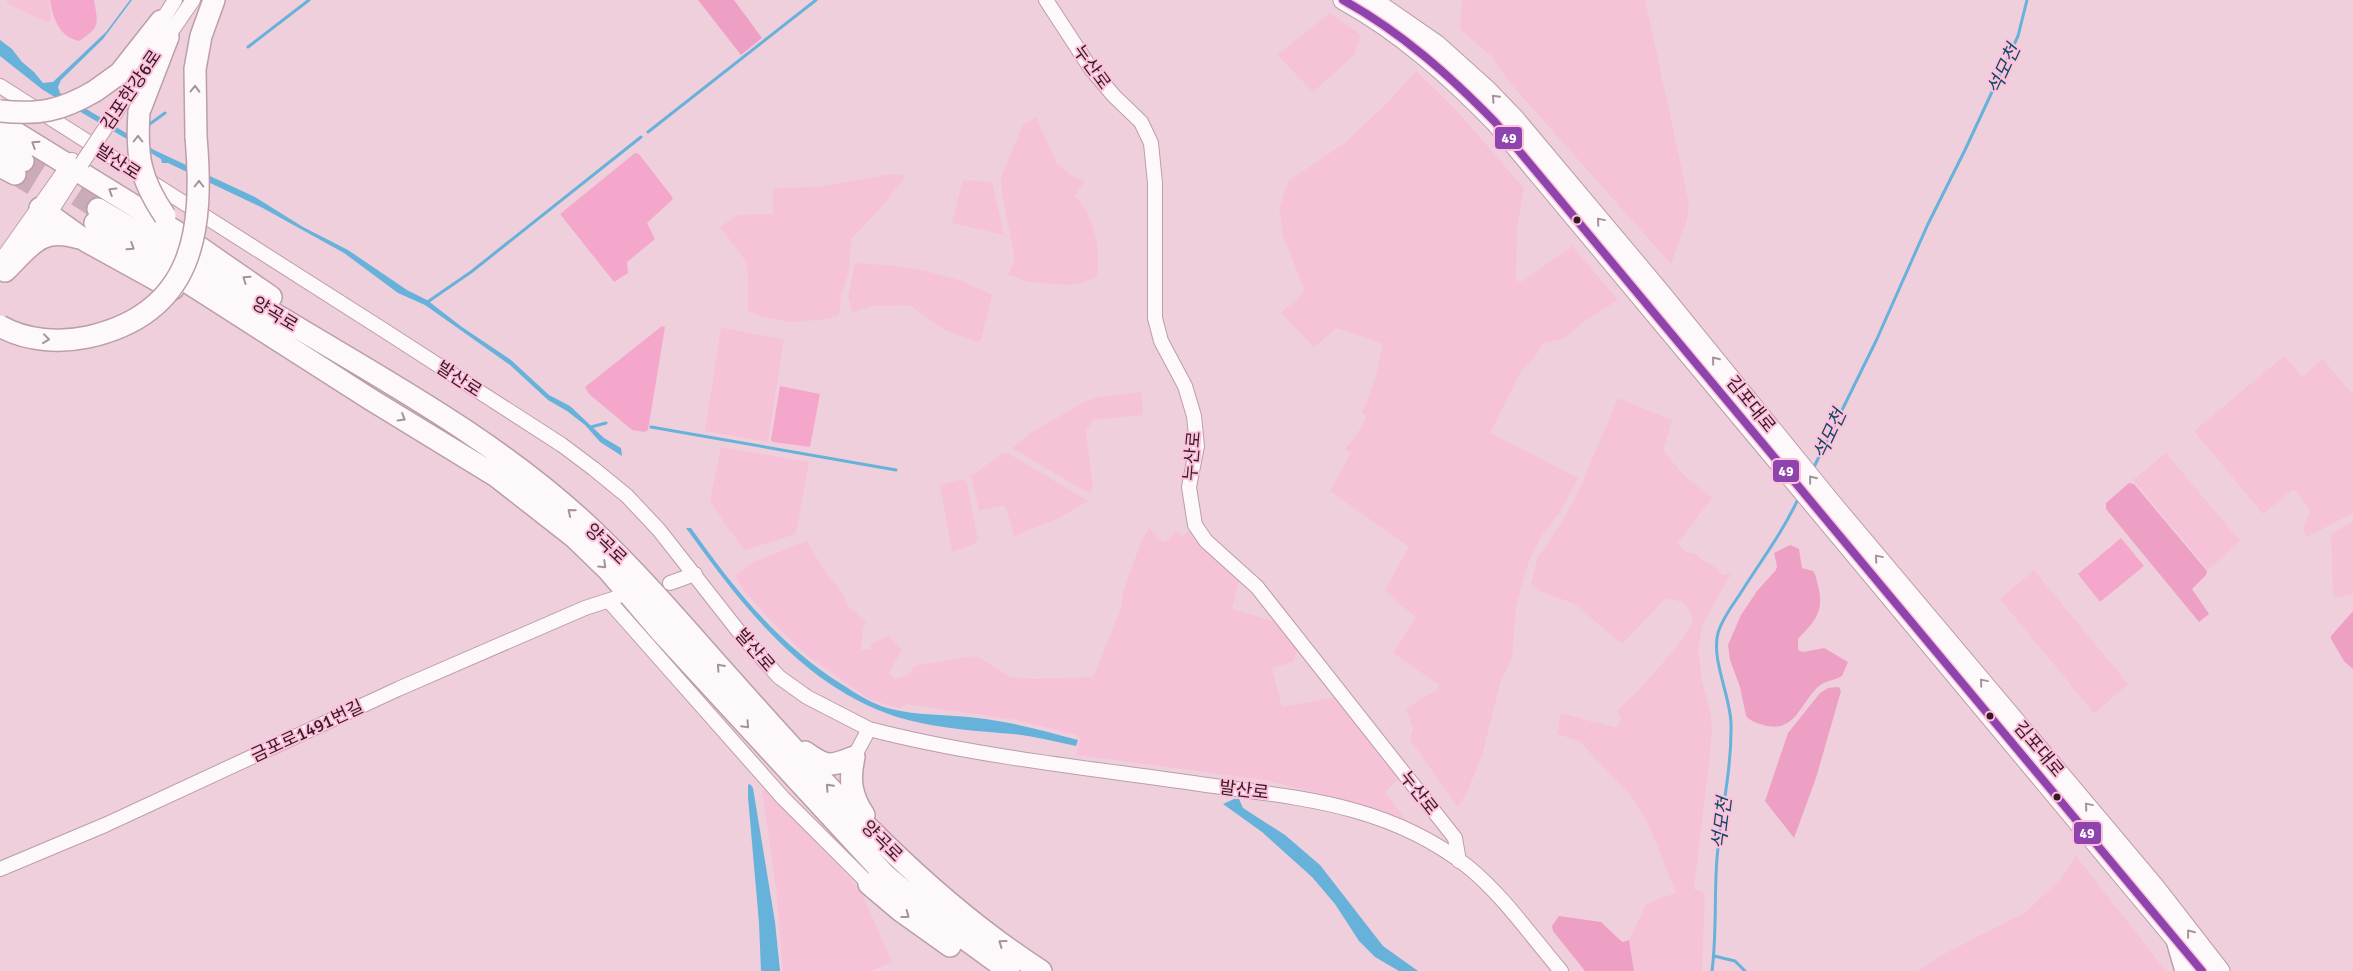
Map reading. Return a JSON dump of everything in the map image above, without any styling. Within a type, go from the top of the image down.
[{"type":"highway","points":[[0,326],[29,337],[74,340],[124,326],[143,314],[163,297],[179,276],[195,236],[200,182],[196,137],[195,69],[201,36],[214,0]]},
{"type":"highway","points":[[0,111],[37,113],[74,103],[108,101],[120,73],[165,29]]},
{"type":"highway","points":[[165,29],[139,112],[137,141],[141,167],[152,196],[165,216],[183,236]]},
{"type":"highway","points":[[0,123],[76,164],[430,406]]},
{"type":"highway","points":[[0,146],[12,167]]},
{"type":"highway","points":[[45,210],[92,223]]},
{"type":"highway","points":[[2,270],[48,234],[68,235],[92,223]]},
{"type":"highway","name":"양곡로","points":[[92,223],[370,399],[496,476],[574,538],[608,570],[661,632],[885,874],[935,917],[1009,971]]},
{"type":"highway","name":"양곡로","points":[[92,223],[430,406],[506,458],[584,522],[640,578],[766,719],[880,838],[928,884],[987,932],[1041,971]]},
{"type":"highway","points":[[766,719],[820,762],[827,765],[836,765],[854,758]]},
{"type":"highway","points":[[854,758],[851,772],[851,789],[856,803],[880,838]]},
{"type":"highway","points":[[869,884],[901,911],[987,971]]},
{"type":"highway","points":[[2177,940],[2186,971]]},
{"type":"main road","name":"김포대로","points":[[1343,0],[1371,16],[1430,59],[1463,88],[1495,122],[1594,240],[1829,510],[2010,728],[2202,971]]},
{"type":"main road","name":"김포대로","points":[[1372,0],[1430,40],[1487,90],[1514,118],[1625,250],[1787,461]]},
{"type":"main road","points":[[1594,240],[1606,243],[1616,254],[1625,250]]},
{"type":"main road","name":"김포대로","points":[[2010,728],[2154,886],[2220,971]]},
{"type":"street","name":"김포한강6로","points":[[165,29],[175,0]]},
{"type":"street","name":"김포한강6로","points":[[2,270],[76,164],[108,101],[165,29],[193,0]]},
{"type":"street","name":"누산로","points":[[1046,0],[1091,69],[1114,96],[1141,122],[1151,143],[1155,209],[1155,318],[1161,341],[1185,386],[1194,416],[1196,446],[1188,487],[1195,524],[1206,541],[1257,587],[1455,838],[1459,861]]},
{"type":"street","name":"발산로","points":[[0,86],[562,446],[613,483],[643,511],[695,574],[742,637],[779,677],[807,697],[869,729],[922,742],[965,750],[1279,794],[1366,813],[1390,822],[1459,861],[1488,885],[1561,971]]},
{"type":"street","points":[[670,582],[695,574]]},
{"type":"street","name":"금포로1491번길","points":[[0,869],[105,825],[398,689],[570,615],[612,599],[783,798],[869,884]]},
{"type":"street","points":[[854,758],[869,729]]},
{"type":"shaded area","points":[[7,0],[49,0],[51,18],[49,22],[44,21],[7,3]]},
{"type":"shaded area","points":[[50,0],[94,0],[97,19],[94,28],[79,41],[72,39],[58,26]]},
{"type":"shaded area","points":[[698,0],[734,0],[762,38],[741,55]]},
{"type":"shaded area","points":[[1462,0],[1645,0],[1689,202],[1687,219],[1671,264],[1510,83],[1491,56],[1460,29]]},
{"type":"shaded area","points":[[1330,13],[1361,35],[1354,55],[1313,92],[1277,55]]},
{"type":"shaded area","points":[[1416,71],[1457,111],[1524,188],[1517,228],[1516,281],[1523,281],[1572,246],[1618,300],[1589,318],[1563,339],[1543,343],[1535,357],[1521,371],[1490,433],[1578,478],[1561,511],[1542,535],[1529,560],[1516,606],[1512,659],[1501,680],[1482,755],[1468,790],[1458,807],[1410,740],[1413,728],[1406,710],[1420,699],[1438,690],[1439,685],[1393,653],[1416,617],[1385,590],[1409,547],[1330,491],[1351,453],[1345,449],[1356,436],[1367,416],[1362,413],[1375,379],[1383,344],[1337,328],[1314,347],[1281,313],[1305,291],[1283,236],[1279,208],[1288,181],[1346,142],[1390,100]]},
{"type":"shaded area","points":[[1036,117],[1057,164],[1073,177],[1085,181],[1075,196],[1087,212],[1093,226],[1097,243],[1098,265],[1097,277],[1080,283],[1066,285],[1029,282],[1008,275],[1014,262],[1014,254],[1002,195],[1001,178],[1022,126]]},
{"type":"shaded area","points":[[635,153],[639,154],[673,198],[647,223],[655,239],[627,262],[628,273],[614,282],[560,214]]},
{"type":"shaded area","points":[[891,174],[903,175],[905,177],[878,211],[851,239],[849,272],[841,296],[839,316],[820,320],[790,322],[759,316],[748,311],[746,263],[720,227],[738,215],[773,214],[773,188],[818,187]]},
{"type":"shaded area","points":[[963,180],[992,182],[1004,235],[952,223]]},
{"type":"shaded area","points":[[855,263],[897,266],[926,271],[963,281],[992,295],[981,340],[977,342],[945,330],[909,305],[873,306],[852,312],[848,296]]},
{"type":"shaded area","points":[[662,326],[665,327],[648,430],[645,432],[632,430],[589,394],[585,387]]},
{"type":"shaded area","points":[[721,328],[784,339],[768,442],[705,431]]},
{"type":"shaded area","points":[[2284,356],[2302,377],[2323,359],[2353,395],[2353,513],[2307,537],[2303,530],[2310,510],[2295,490],[2292,490],[2263,514],[2194,431]]},
{"type":"shaded area","points":[[780,386],[820,394],[810,447],[773,442],[771,440]]},
{"type":"shaded area","points":[[1141,392],[1143,415],[1093,420],[1086,431],[1093,487],[1090,494],[1012,448],[1032,432],[1086,401],[1100,397]]},
{"type":"shaded area","points":[[1618,398],[1672,420],[1663,451],[1686,477],[1712,498],[1678,543],[1686,552],[1696,554],[1723,575],[1731,574],[1703,623],[1698,649],[1712,729],[1694,889],[1705,893],[1702,971],[1634,971],[1629,940],[1645,906],[1652,901],[1676,893],[1650,828],[1632,797],[1579,741],[1557,734],[1561,713],[1617,728],[1621,718],[1617,711],[1639,690],[1678,645],[1692,623],[1692,616],[1683,602],[1666,598],[1621,643],[1573,603],[1538,591],[1531,584],[1538,557],[1563,520],[1580,488]]},
{"type":"shaded area","points":[[721,447],[809,462],[796,534],[745,550],[724,523],[710,500]]},
{"type":"shaded area","points":[[1003,453],[1018,459],[1088,501],[1057,519],[1014,536],[1005,505],[979,511],[971,476]]},
{"type":"shaded area","points":[[2166,453],[2240,541],[2208,570],[2133,480]]},
{"type":"shaded area","points":[[962,479],[967,483],[978,540],[974,544],[952,552],[940,485]]},
{"type":"shaded area","points":[[2129,483],[2134,484],[2207,571],[2206,575],[2192,589],[2209,614],[2199,622],[2106,509],[2106,503]]},
{"type":"shaded area","points":[[2353,522],[2353,594],[2336,598],[2333,595],[2331,534]]},
{"type":"shaded area","points":[[1149,528],[1164,543],[1177,531],[1182,537],[1192,528],[1240,578],[1232,609],[1280,623],[1298,648],[1293,662],[1272,668],[1282,707],[1336,697],[1400,778],[1385,792],[1406,822],[1358,803],[1265,780],[1076,755],[1080,739],[1077,735],[1016,720],[906,704],[900,709],[869,699],[804,653],[770,620],[744,590],[735,576],[754,562],[807,541],[822,567],[846,598],[846,604],[866,622],[863,627],[861,650],[871,650],[871,644],[888,636],[902,650],[889,672],[894,679],[909,675],[914,666],[976,656],[1011,677],[1034,679],[1093,677],[1121,609],[1123,592],[1141,542]]},
{"type":"shaded area","points":[[2121,538],[2144,566],[2100,602],[2078,574]]},
{"type":"shaded area","points":[[1790,545],[1799,549],[1802,568],[1813,571],[1815,574],[1820,595],[1819,610],[1812,624],[1798,639],[1798,650],[1803,652],[1824,648],[1848,662],[1842,676],[1821,685],[1811,694],[1789,722],[1774,727],[1756,723],[1746,716],[1740,687],[1730,660],[1728,645],[1741,615],[1757,591],[1776,570],[1774,553]]},
{"type":"shaded area","points":[[2034,570],[2128,684],[2096,712],[2093,712],[2000,599]]},
{"type":"shaded area","points":[[2353,611],[2353,669],[2344,661],[2331,636]]},
{"type":"shaded area","points":[[1839,687],[1841,691],[1816,778],[1794,838],[1765,801],[1788,733],[1820,693],[1828,688]]},
{"type":"shaded area","points":[[768,787],[819,840],[817,844],[860,889],[892,962],[870,971],[783,971],[776,886],[762,791]]},
{"type":"shaded area","points":[[2076,856],[2166,971],[1918,971],[1942,955],[2026,912],[2062,877]]},
{"type":"shaded area","points":[[1559,916],[1601,922],[1623,942],[1629,940],[1634,971],[1585,971],[1553,931],[1552,926]]},
{"type":"water","points":[[130,0],[132,0],[103,39],[61,80],[58,87],[60,93],[154,150],[255,197],[303,227],[348,250],[407,290],[427,300],[462,327],[511,360],[549,395],[570,406],[604,438],[621,448],[622,456],[600,442],[585,425],[567,411],[548,400],[510,365],[425,305],[398,293],[344,253],[261,207],[168,163],[162,163],[161,159],[43,90],[0,56],[0,40],[12,49],[43,83],[53,82],[106,32]]},
{"type":"water","points":[[686,528],[691,528],[741,594],[778,634],[820,669],[864,698],[898,711],[977,718],[1028,727],[1078,740],[1076,746],[1021,735],[934,726],[908,720],[872,707],[839,690],[781,644],[730,587]]},
{"type":"water","points":[[750,784],[753,788],[775,922],[780,971],[761,971],[759,923],[748,797],[748,785]]},
{"type":"water","points":[[1239,799],[1243,808],[1285,835],[1320,865],[1383,946],[1418,971],[1399,971],[1375,957],[1359,941],[1335,904],[1312,877],[1262,832],[1223,804]]},
{"type":"waterway","points":[[248,47],[309,0]]},
{"type":"waterway","points":[[648,132],[816,0]]},
{"type":"waterway","name":"석모천","points":[[1813,469],[1876,341],[1928,224],[2018,36],[2027,0]]},
{"type":"waterway","points":[[147,126],[165,113]]},
{"type":"waterway","points":[[426,303],[471,272],[641,137]]},
{"type":"waterway","points":[[591,427],[606,423]]},
{"type":"waterway","points":[[651,427],[896,470]]},
{"type":"waterway","name":"석모천","points":[[1712,971],[1717,858],[1731,740],[1730,712],[1717,654],[1718,633],[1727,613],[1779,535],[1799,497]]},
{"type":"waterway","points":[[1714,956],[1735,961],[1745,971]]},
{"type":"tunnel","points":[[23,161],[98,209]]},
{"type":"tunnel","points":[[15,174],[66,205]]},
{"type":"transit line","name":"49","points":[[1343,0],[1385,26],[1424,55],[1495,122],[2202,971]]}]
